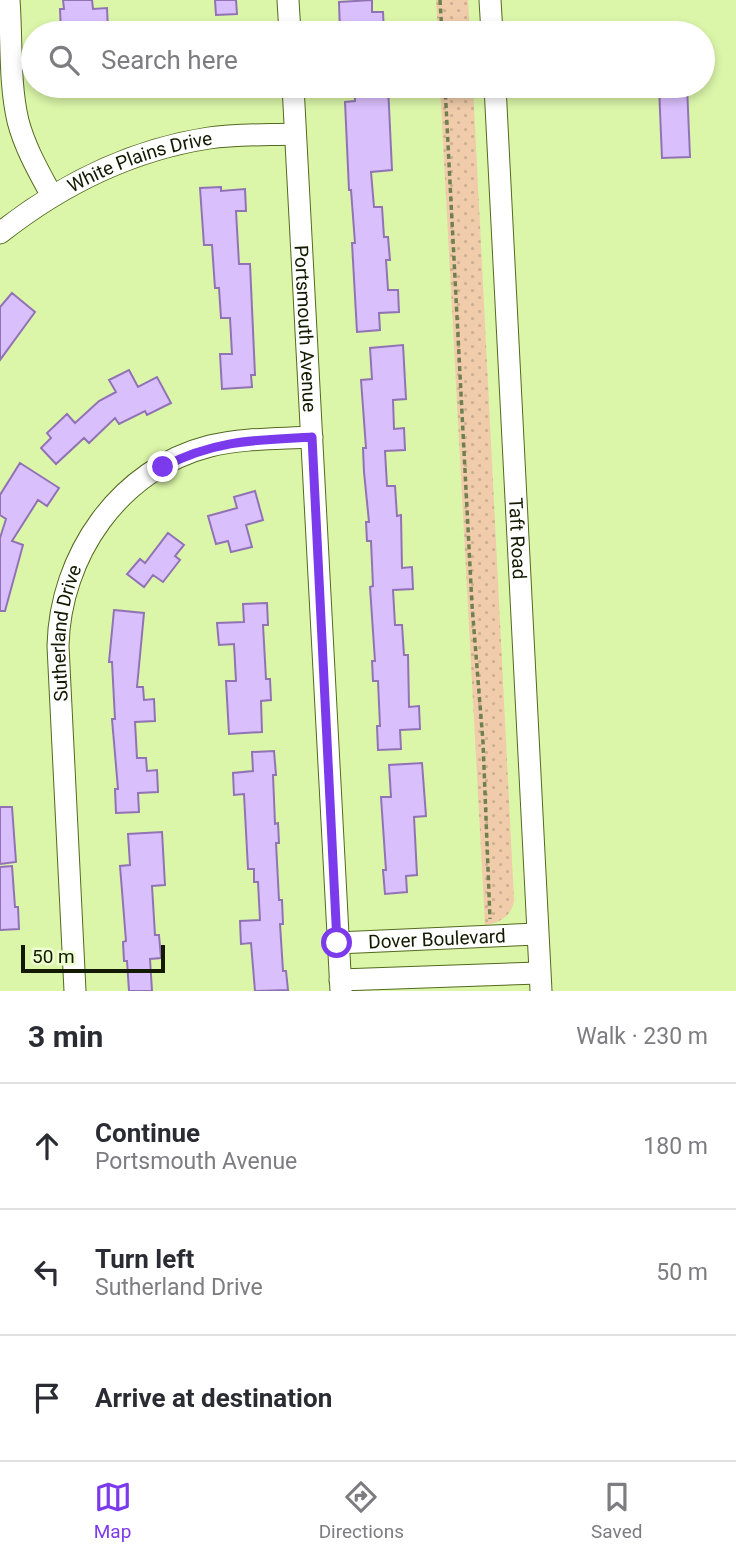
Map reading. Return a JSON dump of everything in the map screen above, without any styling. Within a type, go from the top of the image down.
[{"type":"street","points":[[9,0],[18,119],[33,161],[52,196]]},
{"type":"street","points":[[288,0],[289,21]]},
{"type":"street","points":[[490,0],[491,21]]},
{"type":"street","name":"Portsmouth Avenue","points":[[294,98],[340,985]]},
{"type":"street","name":"Taft Road","points":[[496,98],[540,982]]},
{"type":"street","name":"White Plains Drive","points":[[0,233],[52,196],[109,167],[182,143],[213,138],[295,134]]},
{"type":"street","name":"Sutherland Drive","points":[[75,991],[58,646],[63,597],[76,559],[94,529],[114,505],[140,482],[176,460],[224,443],[312,437]]},
{"type":"street","name":"Dover Boulevard","points":[[337,943],[537,934]]},
{"type":"street","name":"Dover Boulevard","points":[[340,985],[540,982]]},
{"type":"path","points":[[440,0],[441,21]]},
{"type":"path","points":[[446,98],[490,924]]},
{"type":"shaded area","points":[[436,0],[468,0],[469,21],[437,21]]},
{"type":"shaded area","points":[[441,98],[474,98],[514,900],[511,910],[504,918],[485,925]]},
{"type":"building","points":[[63,0],[92,0],[93,9],[107,8],[108,21],[60,21],[60,9],[64,9]]},
{"type":"building","points":[[215,0],[236,0],[237,14],[216,15]]},
{"type":"building","points":[[372,0],[372,12],[383,12],[383,21],[340,21],[339,2]]},
{"type":"building","points":[[355,98],[389,98],[392,170],[371,172],[374,207],[382,207],[384,237],[388,237],[388,290],[398,290],[399,312],[379,313],[380,330],[357,332],[352,243],[355,243],[349,190],[345,102],[355,101]]},
{"type":"building","points":[[659,98],[688,98],[690,157],[662,158]]},
{"type":"building","points":[[221,187],[221,191],[245,189],[246,211],[236,211],[239,264],[250,264],[255,375],[251,375],[252,387],[222,389],[220,354],[232,354],[230,318],[221,318],[219,288],[215,288],[212,245],[204,245],[200,188]]},
{"type":"building","points":[[12,293],[35,312],[0,360],[0,307]]},
{"type":"building","points":[[403,345],[406,399],[393,400],[394,429],[404,428],[405,450],[385,451],[387,486],[395,486],[397,516],[401,515],[402,568],[412,567],[413,589],[393,590],[395,625],[402,625],[404,655],[408,655],[409,707],[419,706],[420,729],[400,730],[401,749],[378,750],[378,681],[373,681],[372,661],[375,661],[370,587],[373,586],[371,541],[367,541],[366,522],[369,522],[364,472],[363,448],[366,448],[361,380],[372,379],[370,348]]},
{"type":"building","points":[[129,370],[138,387],[157,377],[171,403],[147,415],[145,411],[119,424],[115,418],[89,443],[84,438],[56,464],[41,448],[51,438],[47,433],[67,414],[75,423],[99,401],[116,392],[109,380]]},
{"type":"building","points":[[20,463],[59,488],[47,506],[38,500],[12,541],[23,545],[5,611],[0,611],[0,538],[6,519],[0,515],[0,495]]},
{"type":"building","points":[[255,491],[263,520],[246,525],[252,547],[231,552],[228,541],[216,544],[208,516],[237,508],[234,497]]},
{"type":"building","points":[[168,533],[184,545],[175,556],[180,560],[163,582],[153,575],[144,587],[127,574],[140,559],[145,563]]},
{"type":"building","points":[[267,603],[268,625],[263,625],[266,679],[270,679],[271,700],[261,701],[262,732],[229,734],[226,681],[236,681],[234,644],[219,645],[217,623],[244,622],[243,604]]},
{"type":"building","points":[[114,610],[144,613],[137,687],[143,687],[144,700],[154,699],[155,721],[135,722],[137,758],[146,758],[147,771],[157,770],[158,792],[138,793],[139,812],[116,813],[115,789],[118,789],[112,719],[115,719],[112,662],[109,662]]},
{"type":"building","points":[[274,751],[275,824],[278,823],[279,843],[276,843],[283,924],[280,924],[283,971],[286,971],[288,990],[255,991],[251,943],[241,944],[240,921],[260,920],[258,882],[254,882],[254,869],[248,869],[244,794],[234,795],[233,773],[253,771],[252,752]]},
{"type":"building","points":[[422,763],[426,816],[414,817],[417,875],[406,876],[407,892],[385,894],[381,797],[391,797],[389,765]]},
{"type":"building","points":[[0,807],[12,807],[16,862],[0,864]]},
{"type":"building","points":[[162,832],[165,885],[152,886],[155,935],[159,935],[161,958],[150,959],[152,991],[129,991],[127,961],[124,961],[123,942],[126,941],[120,866],[130,865],[128,834]]},
{"type":"building","points":[[12,866],[19,929],[0,930],[0,867]]},
{"type":"route","points":[[163,467],[207,447],[224,443],[312,437],[337,943]]}]
